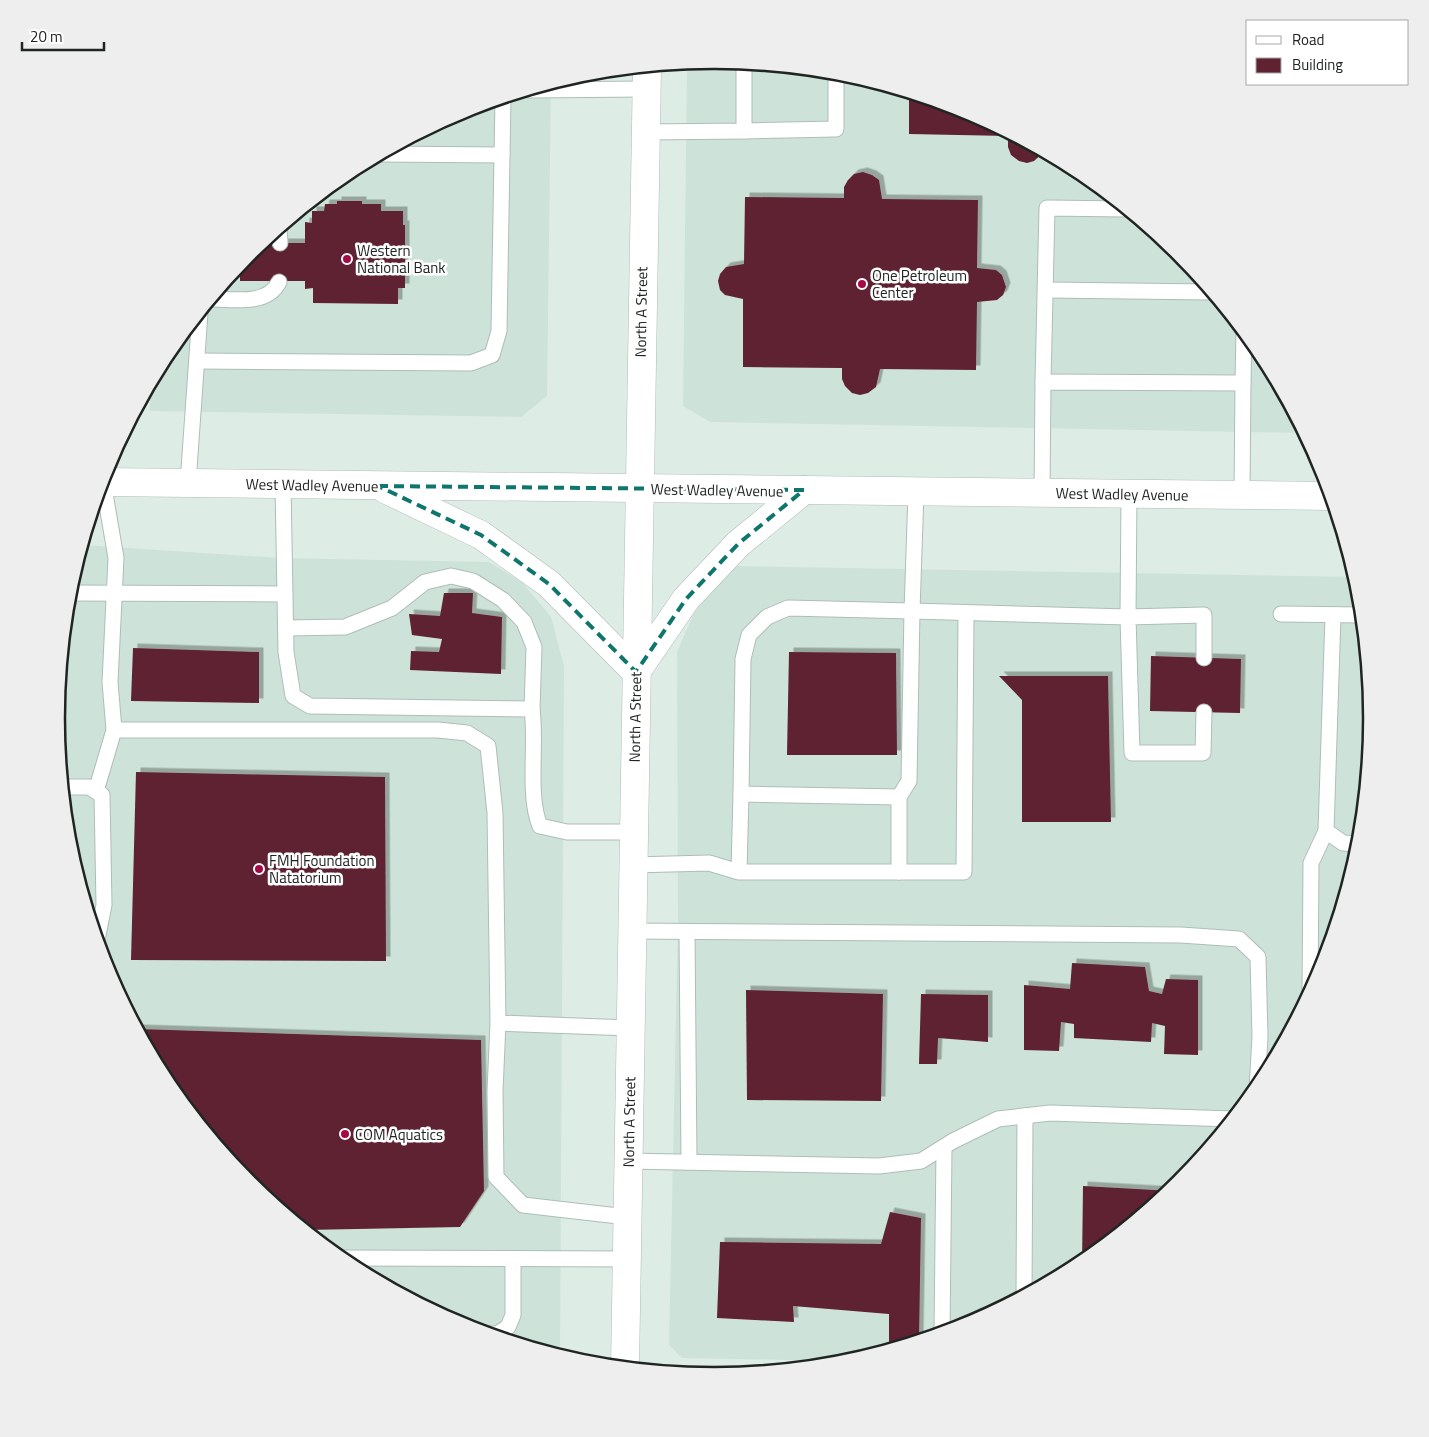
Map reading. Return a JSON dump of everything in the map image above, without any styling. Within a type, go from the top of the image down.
[{"type":"main road","name":"North A Street","points":[[625,1361],[646,78]]},
{"type":"main road","name":"West Wadley Avenue","points":[[109,482],[1325,496]]},
{"type":"main road","points":[[378,486],[481,535],[549,584],[636,672],[686,599],[738,544],[804,490]]},
{"type":"lane","points":[[744,70],[744,131]]},
{"type":"lane","points":[[566,86],[646,78]]},
{"type":"lane","points":[[645,132],[836,129],[836,80]]},
{"type":"lane","points":[[198,361],[471,363],[492,355],[499,331],[503,104]]},
{"type":"lane","points":[[393,154],[502,155]]},
{"type":"lane","points":[[1042,493],[1047,208],[1117,209]]},
{"type":"lane","points":[[219,299],[261,298],[275,290],[279,282]]},
{"type":"lane","points":[[1046,290],[1205,292]]},
{"type":"lane","points":[[188,483],[200,322]]},
{"type":"lane","points":[[1242,495],[1244,342]]},
{"type":"lane","points":[[1043,382],[1243,383]]},
{"type":"lane","points":[[283,484],[286,652],[294,696],[310,706],[532,709]]},
{"type":"lane","points":[[899,872],[899,797],[909,781],[916,492]]},
{"type":"lane","points":[[96,791],[114,730],[110,682],[116,558],[105,494]]},
{"type":"lane","points":[[1129,494],[1128,617],[1132,753],[1204,753],[1204,712]]},
{"type":"lane","points":[[286,628],[345,627],[392,608],[425,582],[451,576],[473,581],[503,600],[524,622],[534,647],[532,709],[535,731],[534,812],[540,826],[567,832],[633,832]]},
{"type":"lane","points":[[77,593],[285,594]]},
{"type":"lane","points":[[739,872],[743,659],[749,635],[767,617],[788,608],[1128,617],[1204,615],[1204,658]]},
{"type":"lane","points":[[632,866],[710,863],[739,872],[964,872],[966,614]]},
{"type":"lane","points":[[1281,614],[1355,615]]},
{"type":"lane","points":[[1310,978],[1311,863],[1326,831],[1333,614]]},
{"type":"lane","points":[[114,730],[438,730],[467,733],[488,746],[495,813],[498,1023],[495,1091],[496,1177],[524,1205],[627,1217]]},
{"type":"lane","points":[[69,787],[89,787],[102,795],[104,905],[99,928]]},
{"type":"lane","points":[[741,794],[899,797]]},
{"type":"lane","points":[[1326,831],[1343,843],[1352,844]]},
{"type":"lane","points":[[631,931],[1181,935],[1240,939],[1258,958],[1260,1037],[1258,1074]]},
{"type":"lane","points":[[687,932],[689,1162]]},
{"type":"lane","points":[[498,1023],[630,1028]]},
{"type":"lane","points":[[628,1161],[879,1166],[921,1161],[998,1119],[1050,1114],[1226,1119]]},
{"type":"lane","points":[[1024,1289],[1025,1116]]},
{"type":"lane","points":[[942,1327],[944,1147]]},
{"type":"lane","points":[[353,1258],[627,1259]]},
{"type":"lane","points":[[500,1332],[508,1327],[513,1315],[513,1260]]},
{"type":"highlighted area","points":[[378,486],[804,490],[738,544],[686,599],[636,672],[549,584],[481,535]]},
{"type":"shaded area","name":"One Petroleum Center","points":[[687,70],[757,70],[841,81],[923,103],[963,118],[1002,136],[1075,178],[1143,230],[1203,290],[1255,358],[1298,433],[710,422],[683,406]]},
{"type":"shaded area","points":[[551,90],[547,396],[521,417],[150,411],[152,394],[174,358],[199,323],[255,259],[319,203],[354,178],[427,136],[466,118],[506,103]]},
{"type":"shaded area","points":[[88,545],[280,558],[489,562],[522,582],[551,617],[564,666],[560,1349],[506,1334],[466,1319],[427,1301],[354,1259],[286,1207],[255,1178],[199,1114],[174,1079],[132,1006],[114,967],[99,927],[77,845],[66,761],[65,719],[66,676],[71,634],[77,592]]},
{"type":"shaded area","points":[[734,566],[1348,577],[1352,592],[1363,676],[1364,719],[1363,761],[1352,845],[1330,927],[1315,967],[1297,1006],[1255,1079],[1203,1147],[1174,1178],[1110,1234],[1075,1259],[1002,1301],[963,1319],[923,1334],[841,1356],[811,1360],[682,1358],[669,1345],[678,920],[677,652],[694,613]]},
{"type":"building","points":[[909,99],[963,118],[1002,136],[909,134]]},
{"type":"building","points":[[1008,139],[1039,156],[1034,161],[1027,163],[1019,161],[1011,155]]},
{"type":"building","name":"One Petroleum Center","points":[[863,172],[879,180],[882,199],[978,200],[977,268],[996,270],[1002,275],[1006,287],[1003,295],[997,300],[977,302],[976,370],[880,369],[876,387],[868,393],[860,395],[852,393],[845,386],[842,379],[842,368],[743,367],[743,299],[725,295],[720,290],[718,281],[720,274],[726,267],[744,264],[745,197],[844,198],[844,187],[848,180],[854,174]]},
{"type":"building","points":[[337,201],[362,201],[362,204],[381,204],[381,211],[403,211],[403,225],[405,225],[405,288],[398,288],[398,304],[313,303],[313,288],[305,289],[305,281],[240,281],[240,275],[272,243],[305,243],[305,222],[312,223],[312,211],[324,211],[325,204],[337,204]]},
{"type":"building","points":[[444,593],[473,593],[472,613],[502,617],[501,674],[410,670],[411,651],[439,652],[442,639],[412,635],[409,614],[440,616]]},
{"type":"building","points":[[133,648],[259,652],[259,703],[131,701]]},
{"type":"building","points":[[789,652],[896,653],[897,755],[787,755]]},
{"type":"building","points":[[1151,656],[1241,659],[1240,713],[1150,711]]},
{"type":"building","points":[[999,676],[1108,676],[1111,822],[1022,822],[1022,700]]},
{"type":"building","name":"FMH Foundation Natatorium","points":[[136,772],[385,777],[386,961],[131,960]]},
{"type":"building","points":[[1072,963],[1145,967],[1149,991],[1162,994],[1166,979],[1198,980],[1198,1055],[1164,1054],[1165,1026],[1152,1023],[1151,1042],[1074,1038],[1074,1024],[1061,1022],[1059,1051],[1024,1050],[1024,985],[1070,989]]},
{"type":"building","points":[[746,990],[883,994],[881,1101],[747,1100]]},
{"type":"building","points":[[921,994],[988,995],[988,1042],[938,1038],[937,1064],[919,1064]]},
{"type":"building","name":"COM Aquatics","points":[[145,1029],[481,1040],[484,1191],[460,1227],[314,1230],[255,1178],[226,1147],[174,1079]]},
{"type":"building","points":[[1083,1186],[1161,1190],[1110,1234],[1082,1254]]},
{"type":"building","points":[[890,1212],[921,1218],[919,1335],[889,1344],[889,1314],[793,1306],[794,1322],[717,1318],[720,1242],[881,1244]]},
{"type":"place","name":"Western National Bank","points":[[347,259]]},
{"type":"place","name":"One Petroleum Center","points":[[862,284]]},
{"type":"place","name":"FMH Foundation Natatorium","points":[[259,869]]},
{"type":"place","name":"COM Aquatics","points":[[345,1134]]}]
